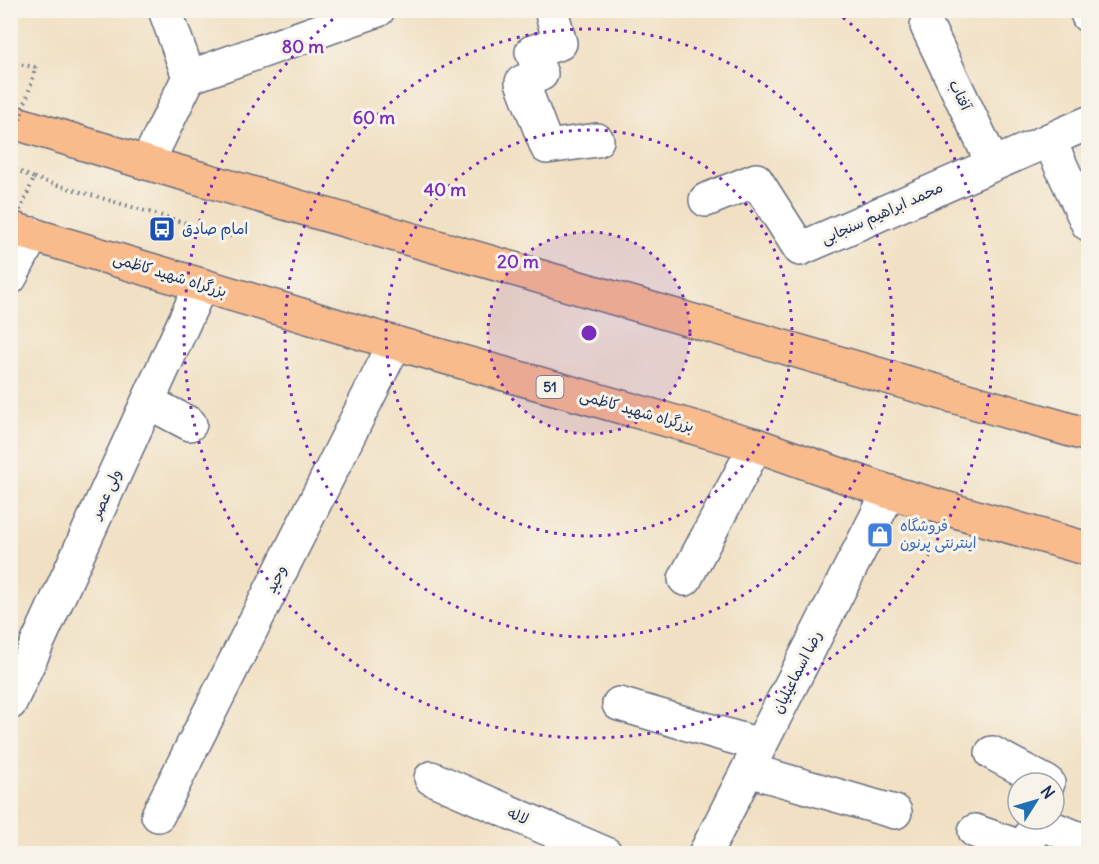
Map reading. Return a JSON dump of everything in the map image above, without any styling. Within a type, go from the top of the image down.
[{"type":"highway","points":[[10,121],[147,163],[1089,435]]},
{"type":"highway","name":"بزرگراه شهید کاظمی","points":[[18,232],[395,343],[756,445],[889,492],[1089,549]]},
{"type":"street","points":[[165,10],[189,77]]},
{"type":"street","points":[[147,163],[189,77],[378,10]]},
{"type":"street","points":[[550,10],[560,43],[532,52],[541,74],[522,82],[547,147],[597,140]]},
{"type":"street","points":[[1086,10],[1089,16]]},
{"type":"street","name":"آفتاب","points":[[927,26],[993,164]]},
{"type":"street","name":"محمد ابراهیم سنجابی","points":[[706,200],[756,180],[800,249],[1089,123]]},
{"type":"street","points":[[1049,140],[1088,224]]},
{"type":"street","points":[[10,278],[18,232]]},
{"type":"street","name":"ولی عصر","points":[[10,703],[201,285]]},
{"type":"street","name":"وحید","points":[[158,815],[395,343]]},
{"type":"street","points":[[148,402],[190,424]]},
{"type":"street","points":[[685,579],[756,445]]},
{"type":"street","name":"رضا اسماعیلیان","points":[[705,854],[889,492]]},
{"type":"street","points":[[619,704],[895,812]]},
{"type":"street","points":[[992,753],[1026,771]]},
{"type":"street","name":"لاله","points":[[431,778],[606,854]]},
{"type":"street","points":[[975,831],[1025,849],[1033,831]]},
{"type":"street","points":[[1063,831],[1083,840],[1089,839]]},
{"type":"path","points":[[10,63],[36,67],[10,154]]},
{"type":"path","points":[[10,167],[34,178],[233,237]]},
{"type":"path","points":[[18,232],[34,178]]},
{"type":"place","name":"امام صادق","points":[[162,229]]},
{"type":"place","name":"فروشگاه اینترنتی پرنون","points":[[880,535]]}]
